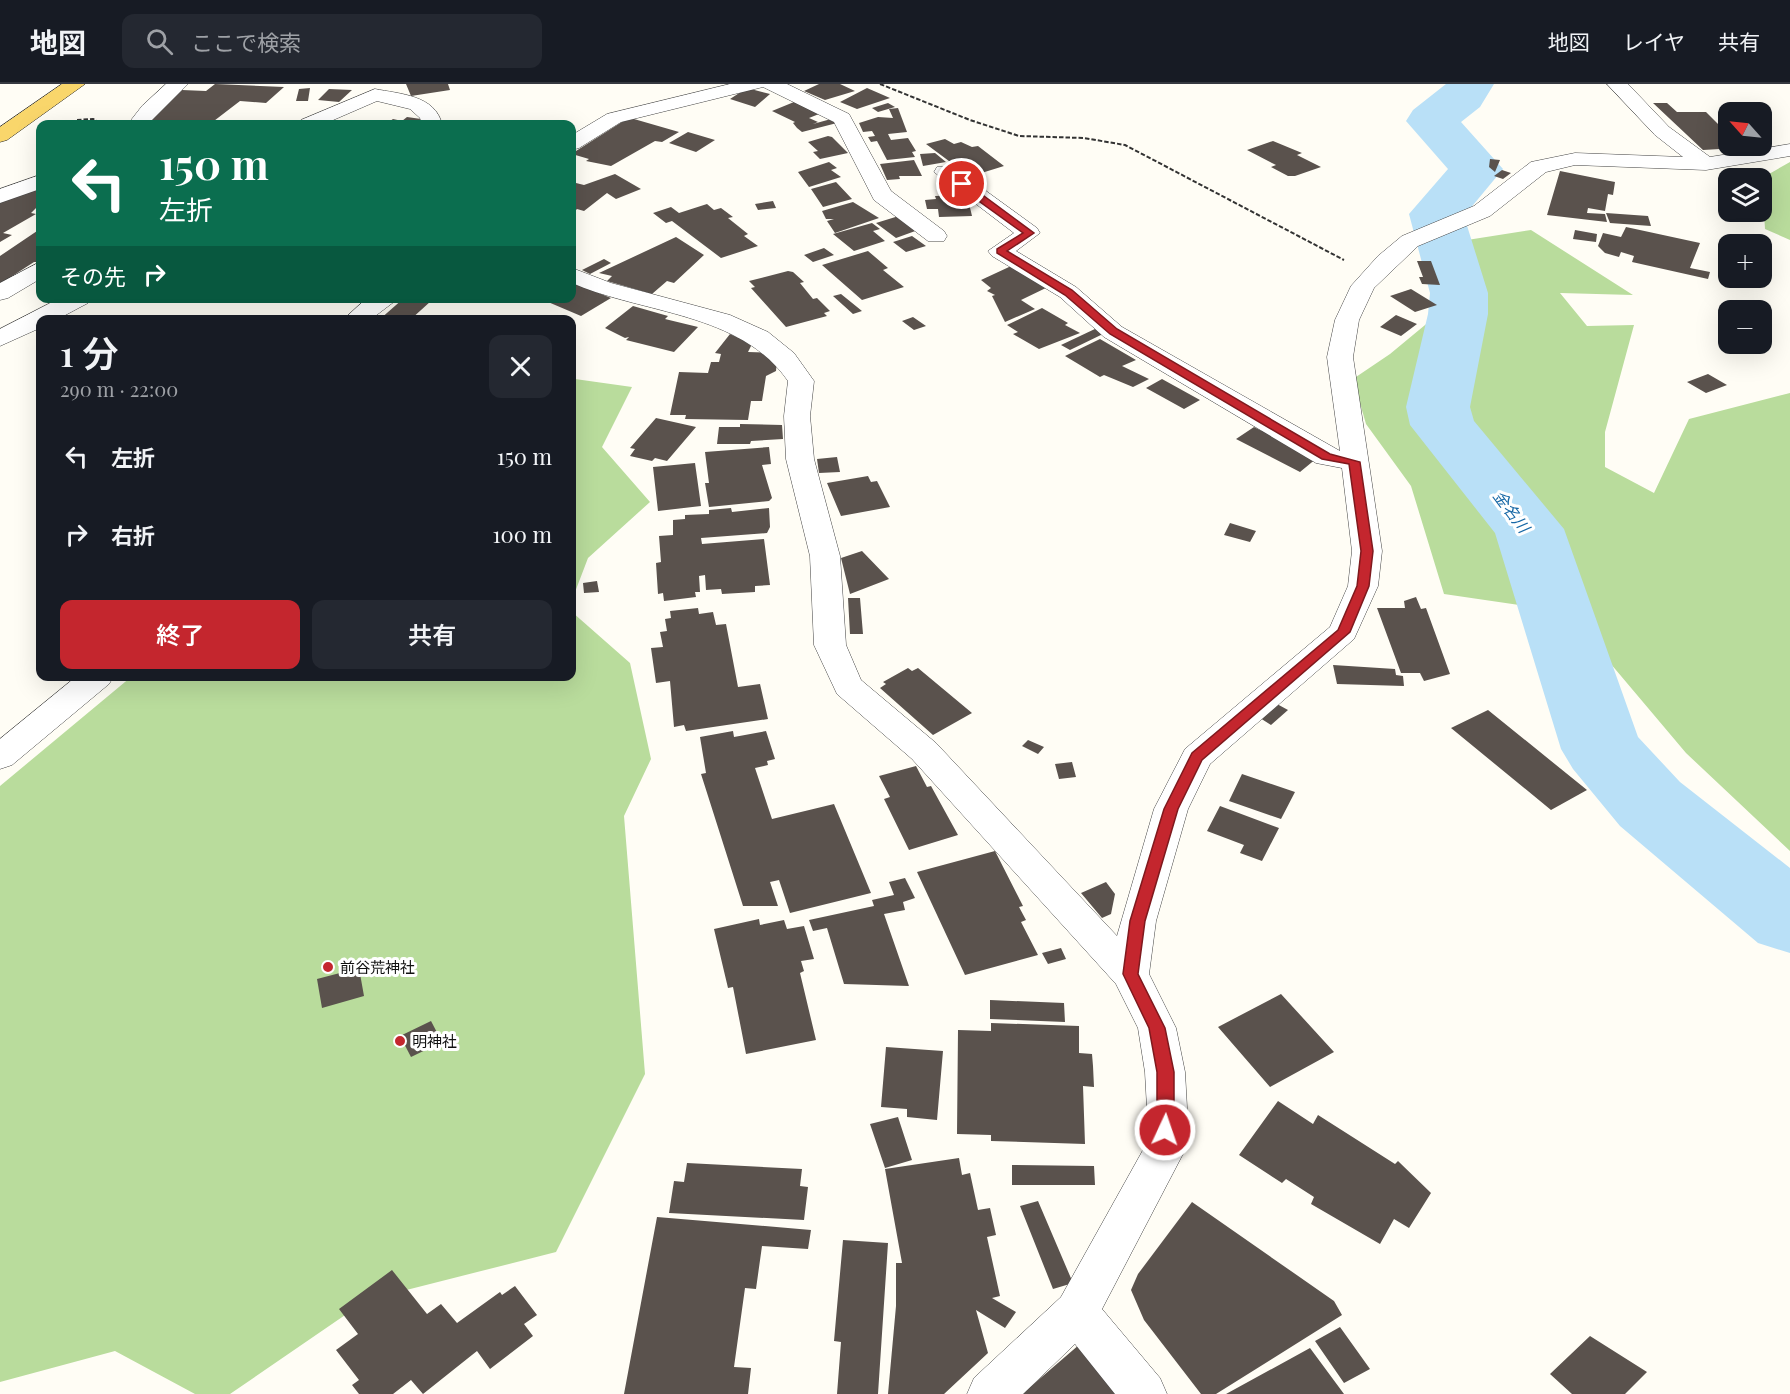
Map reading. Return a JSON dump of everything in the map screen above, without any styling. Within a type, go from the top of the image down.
[{"type":"main road","points":[[0,136],[75,84]]},
{"type":"street","points":[[141,120],[178,84]]},
{"type":"street","points":[[576,142],[614,118],[755,84]]},
{"type":"street","points":[[771,84],[842,118],[882,195],[936,236]]},
{"type":"street","points":[[1617,84],[1662,131],[1706,164]]},
{"type":"street","points":[[316,120],[373,90],[417,104],[430,116],[431,120]]},
{"type":"street","points":[[1130,974],[1137,921],[1171,809],[1197,757],[1343,632],[1363,586],[1367,551],[1340,357],[1347,320],[1363,286],[1410,241],[1482,211],[1539,166],[1575,159],[1706,164],[1736,161],[1790,150]]},
{"type":"street","points":[[945,172],[1029,233],[1000,251],[1068,292],[1113,332],[1326,457],[1354,462]]},
{"type":"street","points":[[0,196],[36,183]]},
{"type":"street","points":[[0,293],[36,271]]},
{"type":"street","points":[[576,276],[603,288],[721,320],[759,337],[785,358],[801,381],[797,416],[800,459],[825,556],[830,645],[848,686],[924,751],[1130,974],[1157,1028],[1166,1072],[1167,1108],[1163,1152],[1077,1312],[990,1394]]},
{"type":"street","points":[[46,315],[69,303]]},
{"type":"street","points":[[360,315],[377,303]]},
{"type":"street","points":[[0,339],[36,320]]},
{"type":"street","points":[[0,757],[92,681]]},
{"type":"street","points":[[1077,1312],[1144,1394]]},
{"type":"path","points":[[880,84],[923,99],[970,120],[1019,136],[1084,138],[1125,145],[1373,276]]},
{"type":"green space","points":[[1790,162],[1790,240],[1765,229],[1765,222],[1772,222],[1772,172]]},
{"type":"green space","points":[[1531,230],[1633,295],[1560,293],[1587,326],[1634,325],[1605,432],[1605,467],[1654,493],[1689,419],[1790,393],[1790,851],[1686,753],[1567,612],[1444,594],[1411,486],[1366,424],[1353,379],[1390,354],[1448,306],[1464,279],[1448,243]]},
{"type":"green space","points":[[576,379],[632,387],[602,447],[650,502],[588,558],[576,590]]},
{"type":"green space","points":[[576,616],[630,663],[651,759],[624,816],[645,1074],[556,1252],[367,1300],[230,1394],[195,1394],[115,1351],[0,1382],[0,786],[126,681],[576,681]]},
{"type":"building","points":[[215,84],[284,87],[266,103],[240,101],[215,120],[147,120],[182,90],[206,91]]},
{"type":"building","points":[[406,84],[448,84],[450,90],[411,96]]},
{"type":"building","points":[[819,84],[840,84],[855,91],[825,100],[804,91]]},
{"type":"building","points":[[310,88],[308,101],[296,101],[299,89]]},
{"type":"building","points":[[747,88],[770,94],[755,107],[730,99]]},
{"type":"building","points":[[867,88],[890,98],[857,109],[840,102]]},
{"type":"building","points":[[329,89],[352,90],[339,102],[318,100]]},
{"type":"building","points":[[794,102],[819,114],[809,118],[818,122],[813,124],[831,119],[837,123],[802,132],[793,123],[795,122],[772,111]]},
{"type":"building","points":[[888,103],[895,107],[878,112],[872,108]]},
{"type":"building","points":[[1653,103],[1667,103],[1677,112],[1706,112],[1718,124],[1718,149],[1703,150]]},
{"type":"building","points":[[898,108],[907,132],[888,134],[891,140],[908,138],[916,151],[912,152],[915,157],[887,160],[877,141],[871,142],[868,137],[875,136],[872,131],[863,132],[859,123],[878,117],[893,118],[889,109]]},
{"type":"building","points":[[407,117],[421,119],[420,120],[403,120]]},
{"type":"building","points":[[634,119],[679,132],[662,142],[655,141],[611,166],[586,161],[589,159],[576,155],[576,151],[625,120]]},
{"type":"building","points":[[688,132],[715,140],[696,152],[669,143]]},
{"type":"building","points":[[832,137],[848,153],[820,159],[813,152],[818,151],[808,142]]},
{"type":"building","points":[[945,139],[954,144],[961,142],[972,147],[978,146],[1004,166],[975,175],[961,166],[957,167],[926,144]]},
{"type":"building","points":[[1273,141],[1302,153],[1297,155],[1321,167],[1295,176],[1288,176],[1271,167],[1276,165],[1247,150]]},
{"type":"building","points":[[935,153],[946,162],[923,166],[920,154]]},
{"type":"building","points":[[1490,159],[1500,160],[1495,172],[1489,167]]},
{"type":"building","points":[[914,160],[922,176],[899,176],[900,179],[887,180],[880,164]]},
{"type":"building","points":[[829,162],[837,168],[831,170],[841,177],[809,187],[798,172]]},
{"type":"building","points":[[1502,170],[1511,173],[1503,179],[1494,176]]},
{"type":"building","points":[[1560,171],[1615,182],[1613,195],[1608,194],[1605,211],[1588,208],[1587,213],[1605,214],[1607,222],[1547,215]]},
{"type":"building","points":[[615,174],[641,189],[616,199],[607,193],[584,211],[576,210],[576,183],[584,185]]},
{"type":"building","points":[[836,182],[852,199],[823,207],[811,189]]},
{"type":"building","points":[[36,188],[36,208],[31,213],[36,214],[3,233],[12,235],[0,242],[0,200]]},
{"type":"building","points":[[967,195],[972,216],[939,217],[938,209],[927,209],[925,200],[936,199],[935,196]]},
{"type":"building","points":[[773,201],[776,208],[758,210],[755,204]]},
{"type":"building","points":[[853,202],[879,218],[835,233],[827,221],[834,219],[826,219],[822,211]]},
{"type":"building","points":[[707,204],[714,210],[721,208],[733,217],[728,218],[748,234],[744,236],[758,246],[721,258],[672,221],[666,223],[653,213],[671,207],[679,213]]},
{"type":"building","points":[[1606,213],[1648,216],[1651,226],[1610,223]]},
{"type":"building","points":[[902,215],[918,230],[896,238],[876,223]]},
{"type":"building","points":[[872,223],[880,229],[873,231],[885,241],[854,251],[833,234]]},
{"type":"building","points":[[1626,227],[1700,243],[1690,268],[1710,272],[1708,279],[1632,262],[1634,256],[1621,252],[1619,257],[1605,253],[1598,246],[1603,233],[1621,237]]},
{"type":"building","points":[[1575,230],[1597,234],[1596,242],[1573,239]]},
{"type":"building","points":[[36,232],[36,262],[0,284],[0,256]]},
{"type":"building","points":[[912,236],[926,246],[906,252],[893,242]]},
{"type":"building","points":[[676,237],[704,255],[674,283],[667,281],[652,294],[607,281],[612,276],[599,273]]},
{"type":"building","points":[[824,248],[834,255],[813,262],[804,255]]},
{"type":"building","points":[[868,251],[888,268],[883,270],[904,287],[862,300],[822,265]]},
{"type":"building","points":[[604,259],[611,263],[590,274],[582,270]]},
{"type":"building","points":[[1417,261],[1431,261],[1440,285],[1422,284],[1419,277],[1423,277]]},
{"type":"building","points":[[1009,267],[1014,267],[1050,286],[1021,300],[1035,309],[1005,322],[992,296],[995,295],[987,291],[991,288],[981,280]]},
{"type":"building","points":[[788,271],[793,272],[804,282],[800,283],[813,299],[817,298],[830,311],[824,313],[827,316],[786,327],[751,288],[755,287],[749,281]]},
{"type":"building","points":[[576,284],[611,298],[581,316],[550,303],[576,303]]},
{"type":"building","points":[[1411,289],[1437,305],[1415,312],[1390,296]]},
{"type":"building","points":[[841,294],[862,311],[853,314],[833,296]]},
{"type":"building","points":[[398,303],[429,303],[416,315],[385,315]]},
{"type":"building","points":[[633,306],[668,316],[665,319],[698,327],[674,352],[626,340],[629,337],[625,338],[605,328]]},
{"type":"building","points":[[1042,308],[1080,333],[1039,349],[1013,334],[1018,332],[1007,325]]},
{"type":"building","points":[[1396,315],[1417,324],[1401,336],[1380,327]]},
{"type":"building","points":[[913,317],[926,326],[914,330],[902,321]]},
{"type":"building","points":[[1097,328],[1105,333],[1070,350],[1061,345]]},
{"type":"building","points":[[730,334],[752,344],[748,352],[774,353],[777,360],[776,371],[766,376],[762,401],[751,401],[748,420],[685,419],[686,415],[670,415],[679,372],[708,373],[711,362],[719,362],[721,354],[715,353]]},
{"type":"building","points":[[1100,339],[1136,360],[1122,366],[1149,379],[1133,387],[1104,375],[1100,377],[1065,356]]},
{"type":"building","points":[[1708,374],[1727,385],[1706,393],[1687,382]]},
{"type":"building","points":[[1162,379],[1200,400],[1184,409],[1146,388]]},
{"type":"building","points":[[656,418],[696,427],[667,461],[655,458],[652,461],[630,456],[635,449],[630,448]]},
{"type":"building","points":[[740,424],[782,425],[783,439],[751,441],[750,444],[717,444],[719,427],[740,427]]},
{"type":"building","points":[[1254,427],[1262,431],[1265,429],[1317,458],[1300,472],[1236,439]]},
{"type":"building","points":[[769,447],[771,464],[762,465],[772,498],[769,501],[709,507],[705,483],[709,483],[705,452]]},
{"type":"building","points":[[837,457],[840,472],[819,473],[817,459]]},
{"type":"building","points":[[695,463],[701,506],[658,511],[653,467]]},
{"type":"building","points":[[868,476],[871,482],[877,481],[890,507],[841,516],[827,483]]},
{"type":"building","points":[[731,508],[732,512],[769,508],[770,527],[767,533],[701,538],[702,544],[764,539],[770,585],[755,586],[755,592],[722,594],[721,589],[706,590],[705,575],[699,576],[700,592],[695,592],[696,597],[664,601],[663,593],[658,594],[656,563],[661,562],[659,536],[673,535],[673,520],[685,519],[685,515],[709,514],[709,510]]},
{"type":"building","points":[[1230,523],[1256,531],[1250,542],[1224,535]]},
{"type":"building","points":[[862,551],[889,579],[850,594],[841,558]]},
{"type":"building","points":[[597,581],[599,592],[584,593],[583,583]]},
{"type":"building","points":[[1416,597],[1421,609],[1426,608],[1450,674],[1424,681],[1420,673],[1401,673],[1377,608],[1405,608],[1404,601]]},
{"type":"building","points":[[848,598],[860,598],[863,634],[850,634]]},
{"type":"building","points":[[698,608],[699,614],[713,612],[716,625],[726,624],[738,687],[760,684],[768,719],[686,731],[684,725],[674,727],[670,681],[656,683],[651,648],[663,647],[660,632],[667,631],[665,619],[671,618],[670,611]]},
{"type":"building","points":[[1333,665],[1395,669],[1396,675],[1403,676],[1404,686],[1337,684]]},
{"type":"building","points":[[908,668],[912,671],[918,668],[972,713],[933,735],[880,688],[886,684],[883,682]]},
{"type":"building","points":[[1277,704],[1288,710],[1271,725],[1260,718]]},
{"type":"building","points":[[1488,710],[1587,790],[1551,810],[1451,728]]},
{"type":"building","points":[[733,731],[734,737],[766,731],[775,759],[767,761],[768,765],[755,768],[772,819],[834,804],[871,893],[790,913],[779,880],[770,882],[778,906],[743,906],[701,774],[706,773],[700,737]]},
{"type":"building","points":[[1028,740],[1044,747],[1038,754],[1022,746]]},
{"type":"building","points":[[1072,762],[1076,777],[1059,779],[1055,764]]},
{"type":"building","points":[[916,766],[927,787],[931,786],[958,835],[909,850],[884,799],[890,797],[879,776]]},
{"type":"building","points":[[1242,774],[1295,792],[1281,819],[1229,801]]},
{"type":"building","points":[[1220,806],[1279,828],[1262,861],[1240,853],[1244,845],[1207,831]]},
{"type":"building","points":[[995,851],[1023,906],[1019,907],[1026,920],[1021,922],[1038,955],[965,975],[917,872]]},
{"type":"building","points":[[905,878],[915,898],[903,902],[905,910],[884,914],[909,986],[844,984],[827,928],[813,931],[809,920],[874,906],[872,900],[894,895],[889,882]]},
{"type":"building","points":[[1106,882],[1115,894],[1111,914],[1102,918],[1081,893]]},
{"type":"building","points":[[759,919],[760,925],[784,920],[787,929],[804,926],[814,959],[801,961],[804,971],[800,973],[816,1040],[746,1054],[733,987],[728,988],[714,929]]},
{"type":"building","points":[[1061,948],[1066,959],[1048,964],[1042,953]]},
{"type":"building","points":[[359,968],[364,996],[322,1008],[317,979]]},
{"type":"building","points":[[1281,994],[1334,1052],[1270,1087],[1218,1027]]},
{"type":"building","points":[[990,1000],[1064,1003],[1065,1022],[990,1019]]},
{"type":"building","points":[[431,1021],[442,1042],[411,1057],[400,1036]]},
{"type":"building","points":[[991,1023],[1079,1026],[1079,1053],[1092,1054],[1093,1066],[1094,1087],[1083,1086],[1085,1144],[991,1141],[991,1135],[957,1134],[958,1030],[991,1031]]},
{"type":"building","points":[[886,1047],[943,1051],[937,1120],[907,1117],[907,1109],[881,1107]]},
{"type":"building","points":[[1278,1101],[1313,1124],[1318,1115],[1395,1164],[1398,1161],[1431,1193],[1409,1228],[1394,1219],[1380,1244],[1311,1204],[1314,1197],[1286,1179],[1282,1183],[1239,1155]]},
{"type":"building","points":[[898,1117],[912,1160],[885,1168],[870,1124]]},
{"type":"building","points":[[959,1158],[962,1175],[970,1173],[978,1210],[990,1208],[996,1235],[987,1237],[1000,1296],[992,1298],[1016,1312],[1005,1328],[976,1310],[988,1353],[944,1394],[888,1394],[896,1306],[896,1263],[902,1263],[885,1169]]},
{"type":"building","points":[[687,1163],[802,1169],[800,1186],[808,1187],[804,1220],[669,1213],[674,1181],[684,1182]]},
{"type":"building","points":[[1012,1165],[1094,1166],[1095,1185],[1012,1185]]},
{"type":"building","points":[[1038,1201],[1073,1283],[1053,1289],[1020,1206]]},
{"type":"building","points":[[1192,1202],[1334,1301],[1342,1315],[1216,1394],[1201,1394],[1144,1320],[1131,1290],[1138,1274]]},
{"type":"building","points":[[657,1217],[811,1230],[808,1249],[762,1246],[756,1289],[745,1288],[734,1367],[751,1368],[748,1394],[624,1394]]},
{"type":"building","points":[[843,1240],[888,1243],[878,1394],[837,1394],[841,1342],[834,1341]]},
{"type":"building","points":[[392,1270],[427,1314],[441,1304],[457,1323],[500,1292],[502,1295],[515,1286],[537,1315],[524,1324],[533,1336],[490,1369],[477,1351],[423,1394],[411,1380],[393,1394],[359,1394],[352,1385],[359,1380],[336,1350],[358,1334],[339,1309]]},
{"type":"building","points":[[1340,1327],[1370,1369],[1344,1383],[1315,1341]]},
{"type":"building","points":[[1590,1336],[1647,1372],[1625,1394],[1572,1394],[1550,1374]]},
{"type":"building","points":[[1080,1344],[1126,1394],[1022,1394]]},
{"type":"building","points":[[1310,1348],[1344,1394],[1226,1394]]},
{"type":"waterway","name":"金名川","points":[[1470,84],[1463,97],[1431,121],[1477,169],[1436,214],[1459,293],[1458,314],[1438,407],[1443,425],[1529,529],[1602,749],[1650,804],[1790,918]]},
{"type":"place","name":"前谷荒神社","points":[[328,967]]},
{"type":"place","name":"明神社","points":[[400,1041]]},
{"type":"route","points":[[962,184],[1029,233],[1000,251],[1068,292],[1113,332],[1326,457],[1354,462],[1367,551],[1363,586],[1343,632],[1197,757],[1171,809],[1137,921],[1130,974],[1157,1028],[1166,1072],[1165,1130]]}]
